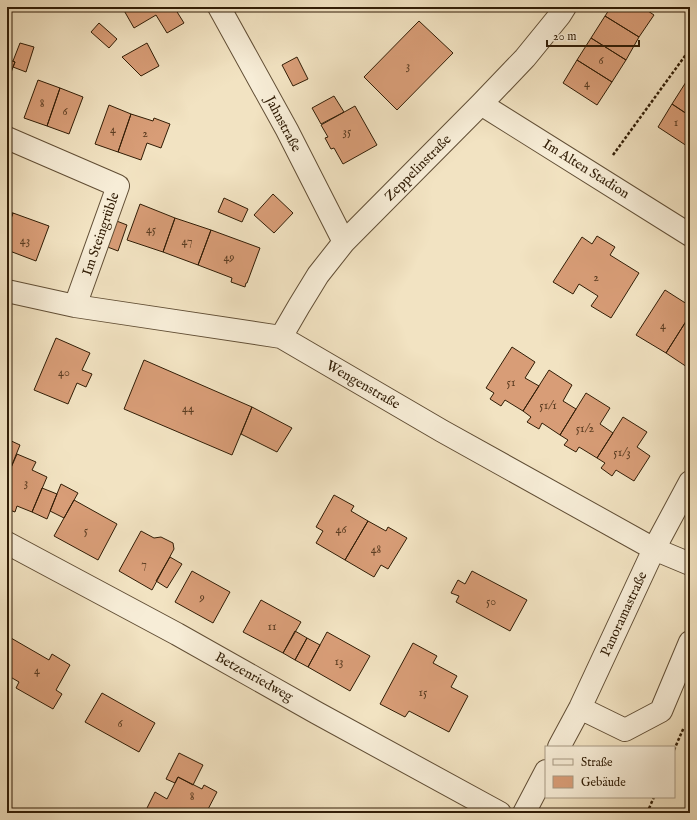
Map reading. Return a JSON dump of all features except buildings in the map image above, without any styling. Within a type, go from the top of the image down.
[{"type":"street","name":"Jahnstraße","points":[[219,7],[287,130],[344,242]]},
{"type":"street","name":"Zeppelinstraße","points":[[281,337],[318,275],[344,242],[525,58],[565,7]]},
{"type":"street","name":"Im Alten Stadion","points":[[481,104],[690,235]]},
{"type":"street","name":"Im Steingrüble","points":[[7,138],[118,186],[75,306]]},
{"type":"street","name":"Wengenstraße","points":[[7,291],[75,306],[281,337],[442,432],[654,549],[690,564]]},
{"type":"street","name":"Panoramastraße","points":[[560,746],[580,708],[654,549],[690,482]]},
{"type":"street","name":"Betzenriedweg","points":[[7,543],[177,634],[317,713],[500,813]]},
{"type":"street","points":[[580,708],[625,730],[661,711],[690,642]]},
{"type":"street","points":[[524,813],[545,773]]},
{"type":"path","points":[[597,176],[690,49]]},
{"type":"path","points":[[675,748],[687,721]]},
{"type":"path","points":[[647,813],[654,798]]}]
